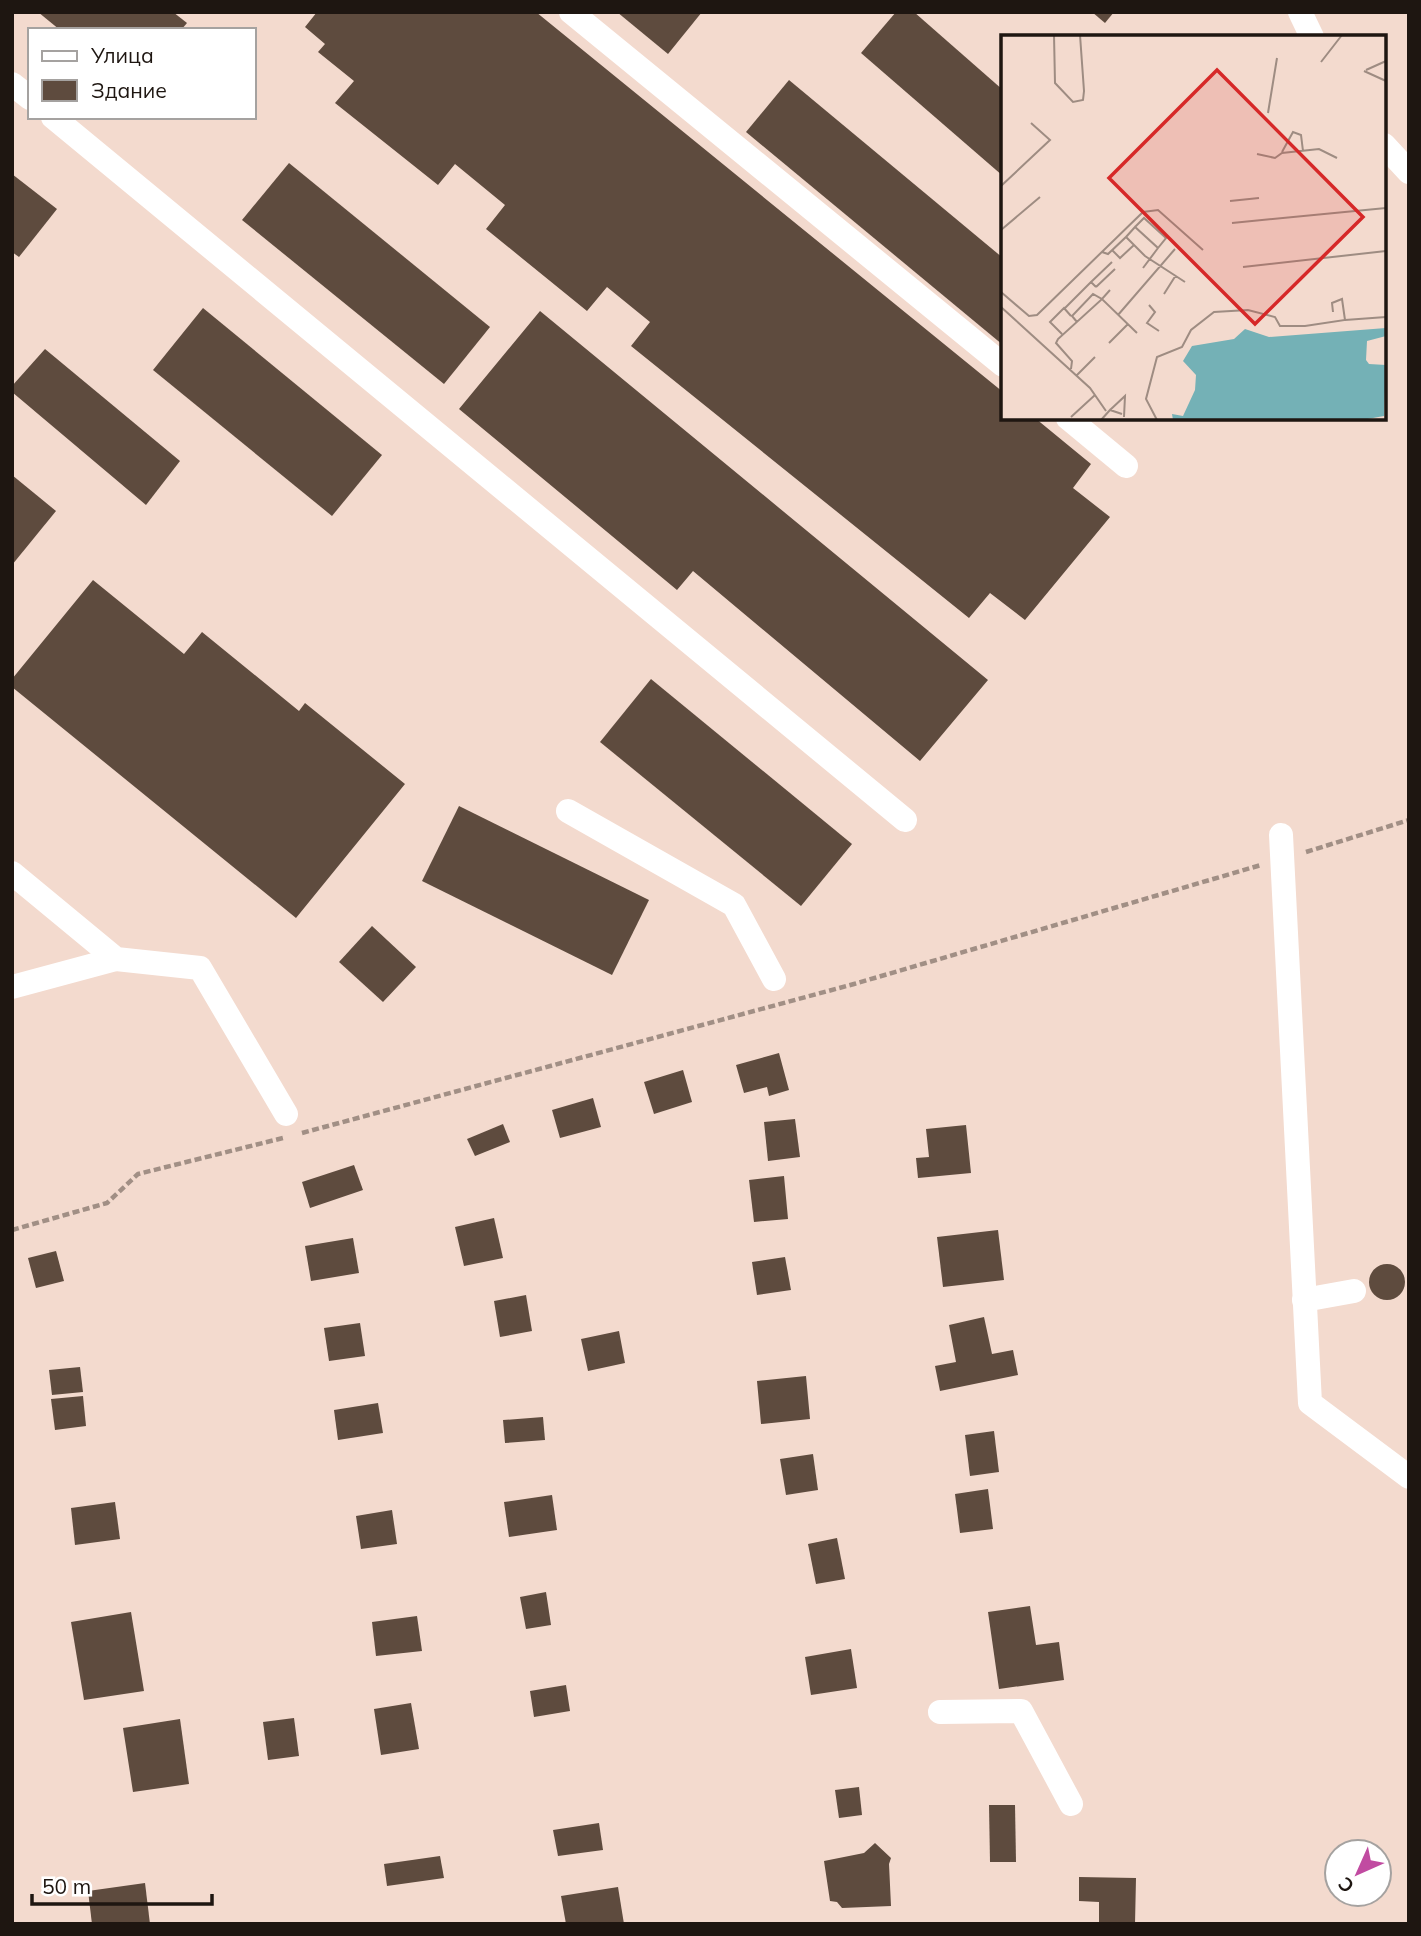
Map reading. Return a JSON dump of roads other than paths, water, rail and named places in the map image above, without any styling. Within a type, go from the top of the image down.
[{"type":"street","points":[[571,12],[1001,363]]},
{"type":"street","points":[[1300,12],[1311,35]]},
{"type":"street","points":[[12,84],[28,96]]},
{"type":"street","points":[[55,119],[905,820]]},
{"type":"street","points":[[1386,147],[1409,172]]},
{"type":"street","points":[[1070,420],[1126,466]]},
{"type":"street","points":[[569,811],[734,905],[774,979]]},
{"type":"street","points":[[1282,847],[1310,1403],[1409,1477]]},
{"type":"street","points":[[12,873],[116,959]]},
{"type":"street","points":[[12,987],[116,959],[200,968],[291,1128]]},
{"type":"street","points":[[1304,1300],[1354,1291]]},
{"type":"street","points":[[940,1712],[1021,1711],[1072,1804]]}]
